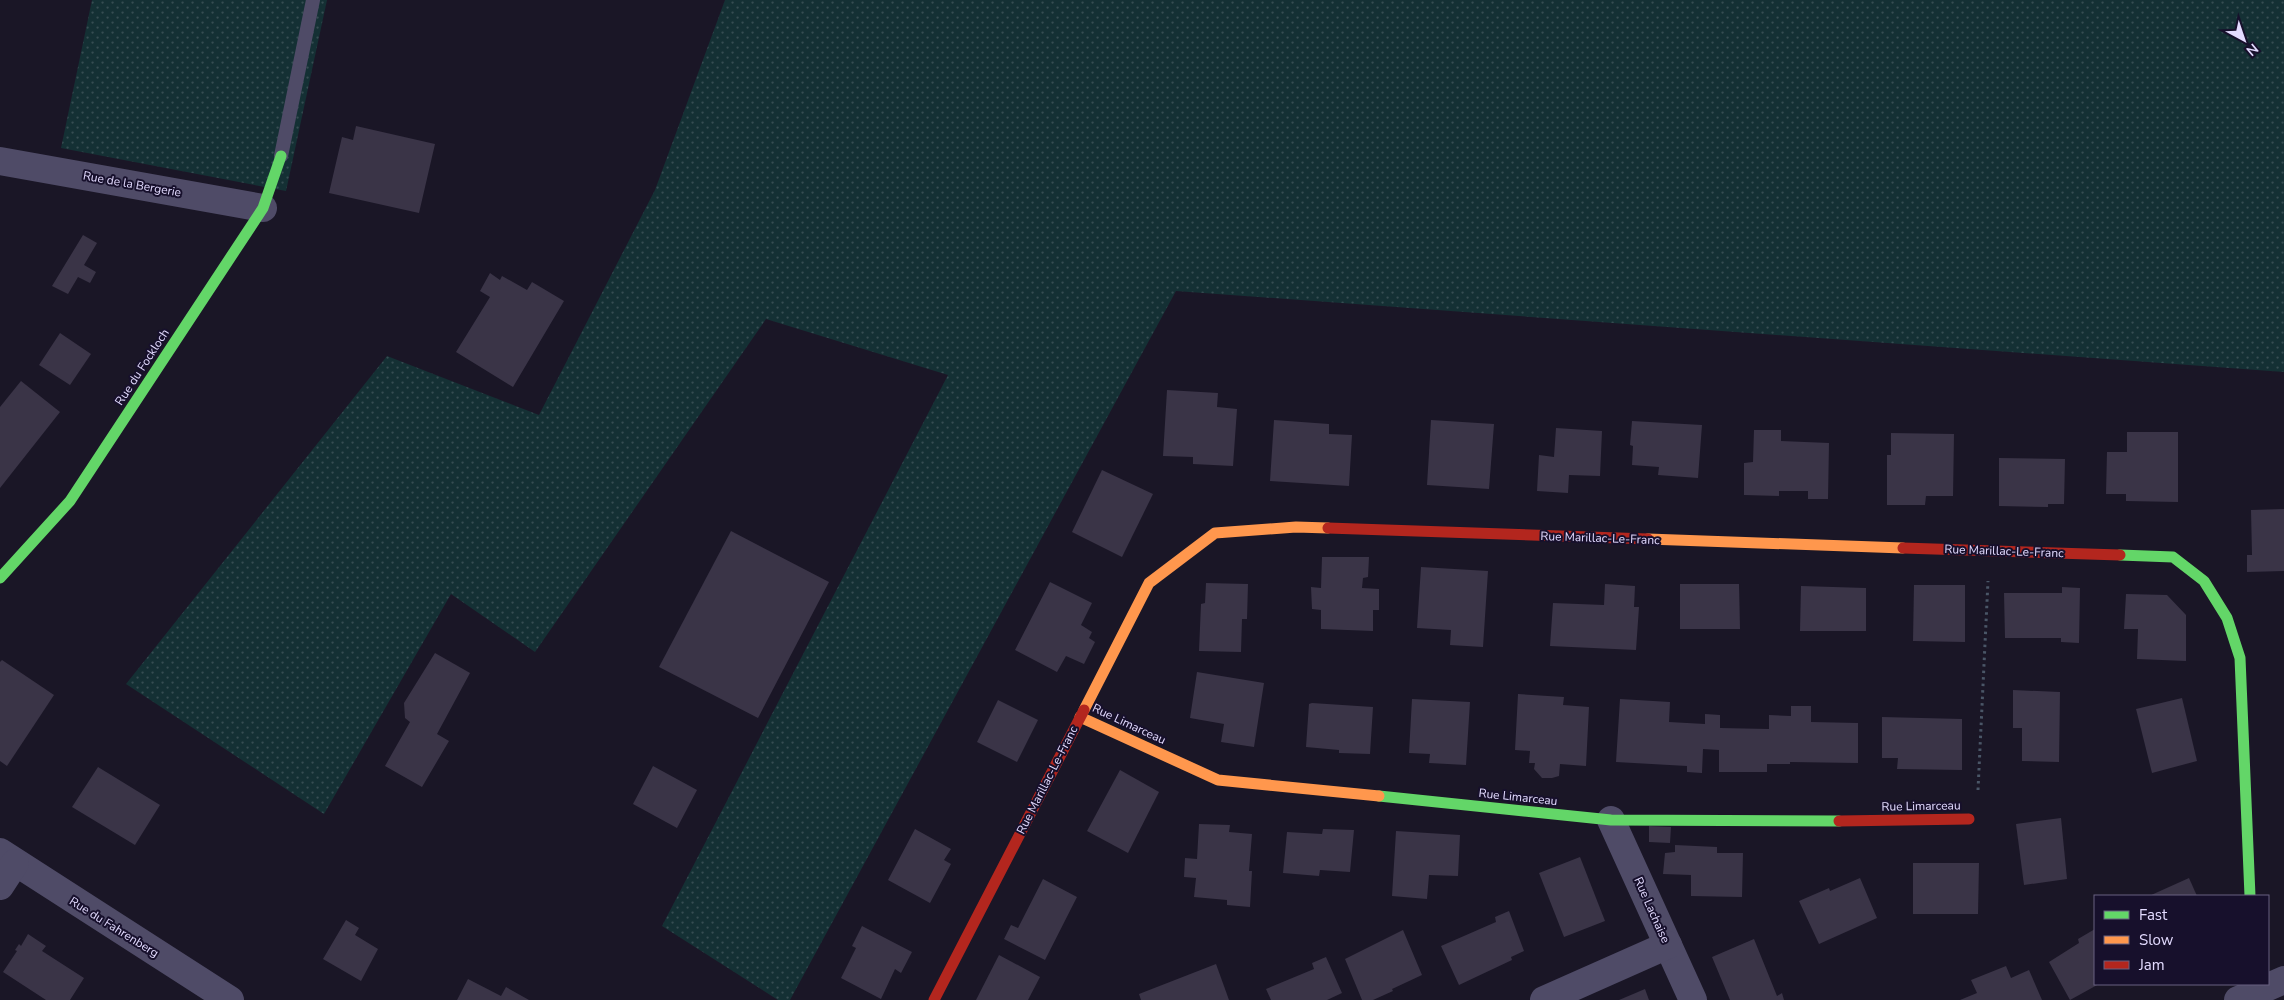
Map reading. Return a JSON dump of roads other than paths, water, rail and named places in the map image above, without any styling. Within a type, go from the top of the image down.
[{"type":"street","name":"Rue du Fockloch","points":[[0,578],[70,501],[263,208],[281,156]]},
{"type":"street","name":"Rue de la Bergerie","points":[[0,161],[263,208]]},
{"type":"street","name":"Rue Marillac-Le-Franc","points":[[934,1000],[1149,584],[1215,533],[1296,527],[2173,557],[2204,581],[2227,618],[2240,658],[2250,895]]},
{"type":"street","name":"Rue Limarceau","points":[[1080,717],[1218,780],[1611,820],[1804,822],[1969,819]]},
{"type":"street","name":"Rue Lachaise","points":[[1611,820],[1693,1000]]},
{"type":"street","points":[[0,886],[7,858]]},
{"type":"street","name":"Rue du Fahrenberg","points":[[7,858],[230,1000]]},
{"type":"street","points":[[1544,1000],[1668,945]]},
{"type":"street","points":[[2238,1000],[2284,980]]},
{"type":"street","points":[[2224,1000],[2229,985]]},
{"type":"lane","points":[[281,156],[313,0]]}]
